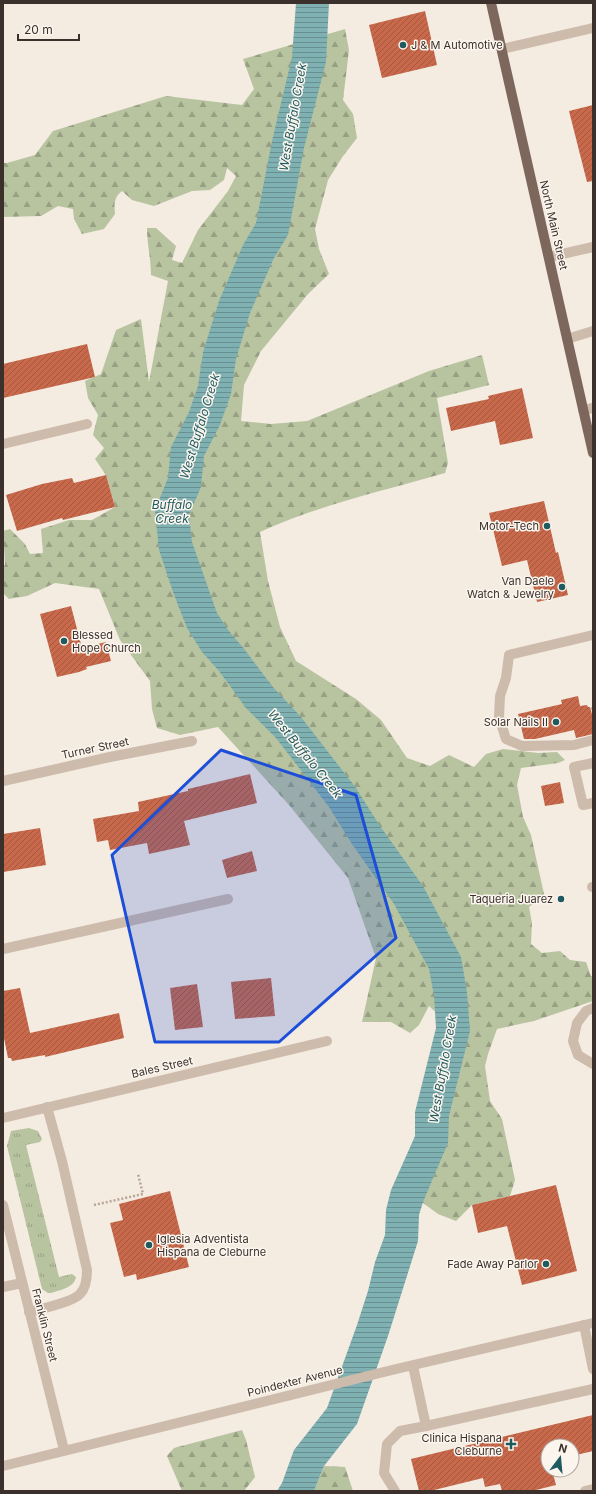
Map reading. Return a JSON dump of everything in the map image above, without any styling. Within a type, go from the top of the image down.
[{"type":"main road","name":"North Main Street","points":[[491,3],[567,339],[588,409],[593,453]]},
{"type":"street","points":[[502,49],[593,28]]},
{"type":"street","points":[[549,257],[593,246]]},
{"type":"street","points":[[567,339],[593,331]]},
{"type":"street","points":[[3,444],[87,424]]},
{"type":"street","points":[[593,635],[509,655],[506,678],[500,696],[499,717],[506,739],[522,746],[574,745],[593,740]]},
{"type":"street","name":"Turner Street","points":[[3,781],[110,757],[192,741]]},
{"type":"street","points":[[593,763],[574,767],[583,805],[593,803]]},
{"type":"street","points":[[3,949],[228,900]]},
{"type":"street","points":[[593,1008],[586,1011],[577,1023],[573,1041],[578,1054],[593,1064]]},
{"type":"street","name":"Bales Street","points":[[3,1118],[327,1041]]},
{"type":"street","points":[[29,1312],[70,1300],[80,1294],[86,1282],[87,1270],[62,1161],[47,1107]]},
{"type":"street","name":"Franklin Street","points":[[3,1205],[64,1450]]},
{"type":"street","points":[[3,1287],[22,1283]]},
{"type":"street","points":[[588,1324],[593,1369]]},
{"type":"street","name":"Poindexter Avenue","points":[[3,1466],[246,1405],[588,1324]]},
{"type":"street","points":[[413,1366],[426,1426]]},
{"type":"street","points":[[395,1491],[384,1473],[387,1444],[400,1431],[593,1390]]},
{"type":"street","points":[[585,1491],[593,1489]]},
{"type":"path","points":[[94,1205],[143,1194],[138,1174]]},
{"type":"highlighted area","points":[[221,750],[356,795],[396,938],[279,1042],[155,1042],[112,855]]},
{"type":"green space","points":[[345,29],[349,50],[343,100],[353,114],[357,138],[343,156],[328,180],[315,229],[319,249],[329,274],[308,294],[261,351],[244,385],[241,421],[271,424],[307,421],[429,371],[482,355],[489,385],[437,398],[448,463],[445,473],[328,506],[282,522],[260,532],[268,581],[280,627],[296,661],[356,699],[381,720],[407,758],[430,766],[449,755],[474,767],[486,754],[503,749],[538,753],[557,752],[565,760],[558,763],[521,768],[517,785],[523,817],[531,835],[544,894],[529,907],[532,923],[531,944],[542,953],[560,951],[570,960],[586,962],[591,976],[593,977],[593,1001],[534,1021],[497,1029],[485,1066],[490,1101],[502,1119],[515,1180],[510,1196],[472,1205],[456,1221],[438,1214],[419,1200],[442,1018],[429,1006],[419,1025],[410,1033],[391,1022],[362,1022],[376,958],[348,878],[289,805],[218,727],[180,735],[157,728],[152,709],[150,681],[120,640],[99,589],[55,583],[27,596],[9,599],[3,593],[3,569],[5,564],[3,531],[10,529],[25,544],[30,554],[43,553],[41,529],[69,520],[92,520],[115,507],[106,475],[95,459],[104,448],[93,435],[98,415],[88,398],[85,381],[101,374],[116,330],[141,319],[149,382],[168,281],[151,275],[147,228],[156,228],[176,246],[172,260],[182,263],[198,230],[228,191],[236,176],[227,168],[224,180],[210,190],[192,191],[154,206],[132,200],[122,191],[117,196],[115,201],[115,214],[104,229],[82,234],[74,219],[73,209],[58,206],[41,216],[3,217],[3,163],[35,155],[53,131],[166,96],[242,105],[254,89],[243,59]]},
{"type":"green space","points":[[29,1128],[38,1131],[42,1139],[40,1142],[26,1145],[59,1277],[72,1274],[76,1277],[73,1284],[70,1286],[51,1293],[48,1293],[42,1289],[7,1146],[11,1131]]},
{"type":"green space","points":[[242,1430],[255,1477],[244,1491],[182,1491],[167,1456],[174,1448]]},
{"type":"green space","points":[[324,1466],[345,1467],[353,1491],[314,1491]]},
{"type":"water","name":"Buffalo Creek","points":[[296,3],[329,3],[326,62],[304,148],[288,235],[273,260],[250,313],[236,359],[231,394],[220,425],[204,456],[201,487],[189,515],[192,542],[217,613],[229,631],[272,686],[301,717],[356,788],[380,826],[423,886],[461,957],[467,992],[470,1031],[449,1116],[448,1143],[423,1202],[419,1215],[418,1241],[388,1336],[357,1424],[324,1466],[314,1491],[277,1491],[282,1483],[294,1450],[327,1408],[357,1325],[368,1291],[375,1262],[385,1235],[386,1210],[391,1190],[415,1136],[415,1112],[436,1028],[434,996],[429,969],[394,904],[352,844],[329,807],[276,738],[246,708],[219,671],[202,652],[187,628],[159,550],[155,510],[168,478],[171,447],[189,412],[198,386],[203,352],[219,301],[243,245],[256,223],[272,141],[292,57]]},
{"type":"building","name":"J & M Automotive","points":[[425,11],[437,65],[382,78],[369,25]]},
{"type":"building","points":[[593,105],[593,181],[587,182],[569,111]]},
{"type":"building","points":[[87,344],[95,377],[3,398],[3,364]]},
{"type":"building","points":[[522,388],[533,438],[500,445],[495,421],[451,431],[446,408],[489,399],[488,396]]},
{"type":"building","points":[[106,475],[115,507],[63,520],[62,518],[17,531],[6,495],[42,484],[72,478],[74,483]]},
{"type":"building","points":[[544,501],[556,553],[558,552],[568,595],[537,602],[527,560],[502,566],[489,513]]},
{"type":"building","name":"Blessed Hope Church","points":[[71,606],[82,648],[106,642],[111,661],[86,667],[87,669],[79,672],[57,677],[40,614]]},
{"type":"building","name":"Solar Nails II","points":[[578,696],[580,706],[587,705],[590,707],[593,718],[593,734],[576,738],[574,730],[535,739],[524,739],[518,714],[562,704],[561,700]]},
{"type":"building","points":[[250,774],[257,803],[184,821],[190,845],[149,854],[147,843],[110,850],[108,840],[97,842],[93,819],[139,811],[138,802],[188,791],[188,789]]},
{"type":"building","points":[[560,782],[564,803],[545,806],[541,786]]},
{"type":"building","points":[[40,828],[46,865],[3,872],[3,834]]},
{"type":"building","points":[[252,851],[257,871],[227,878],[222,860]]},
{"type":"building","points":[[271,978],[275,1016],[235,1019],[231,982]]},
{"type":"building","points":[[197,984],[203,1027],[175,1030],[170,988]]},
{"type":"building","points":[[20,988],[30,1033],[119,1013],[124,1038],[45,1057],[45,1055],[12,1061],[11,1058],[8,1058],[3,1033],[3,991]]},
{"type":"building","points":[[556,1185],[577,1271],[522,1285],[507,1226],[478,1233],[472,1205]]},
{"type":"building","name":"Iglesia Adventista Hispana de Cleburne","points":[[170,1191],[189,1267],[137,1280],[136,1274],[124,1277],[110,1223],[123,1220],[119,1204]]},
{"type":"building","points":[[593,1415],[593,1451],[580,1454],[580,1438],[540,1438],[540,1478],[554,1478],[556,1485],[532,1491],[502,1491],[500,1484],[485,1487],[483,1478],[430,1491],[419,1491],[411,1459]]},
{"type":"place","name":"J & M Automotive","points":[[403,45]]},
{"type":"place","name":"Motor-Tech","points":[[547,526]]},
{"type":"place","name":"Van Daele Watch & Jewelry","points":[[562,587]]},
{"type":"place","name":"Blessed Hope Church","points":[[64,641]]},
{"type":"place","name":"Solar Nails II","points":[[556,722]]},
{"type":"place","name":"Taqueria Juarez","points":[[561,899]]},
{"type":"place","name":"Iglesia Adventista Hispana de Cleburne","points":[[149,1245]]},
{"type":"place","name":"Fade Away Parlor","points":[[546,1264]]},
{"type":"place","name":"Clinica Hispana Cleburne","points":[[511,1444]]},
{"type":"water label","name":"West Buffalo Creek","points":[[293,117]]},
{"type":"water label","name":"West Buffalo Creek","points":[[200,426]]},
{"type":"water label","name":"West Buffalo Creek","points":[[305,754]]},
{"type":"water label","name":"West Buffalo Creek","points":[[443,1069]]}]
